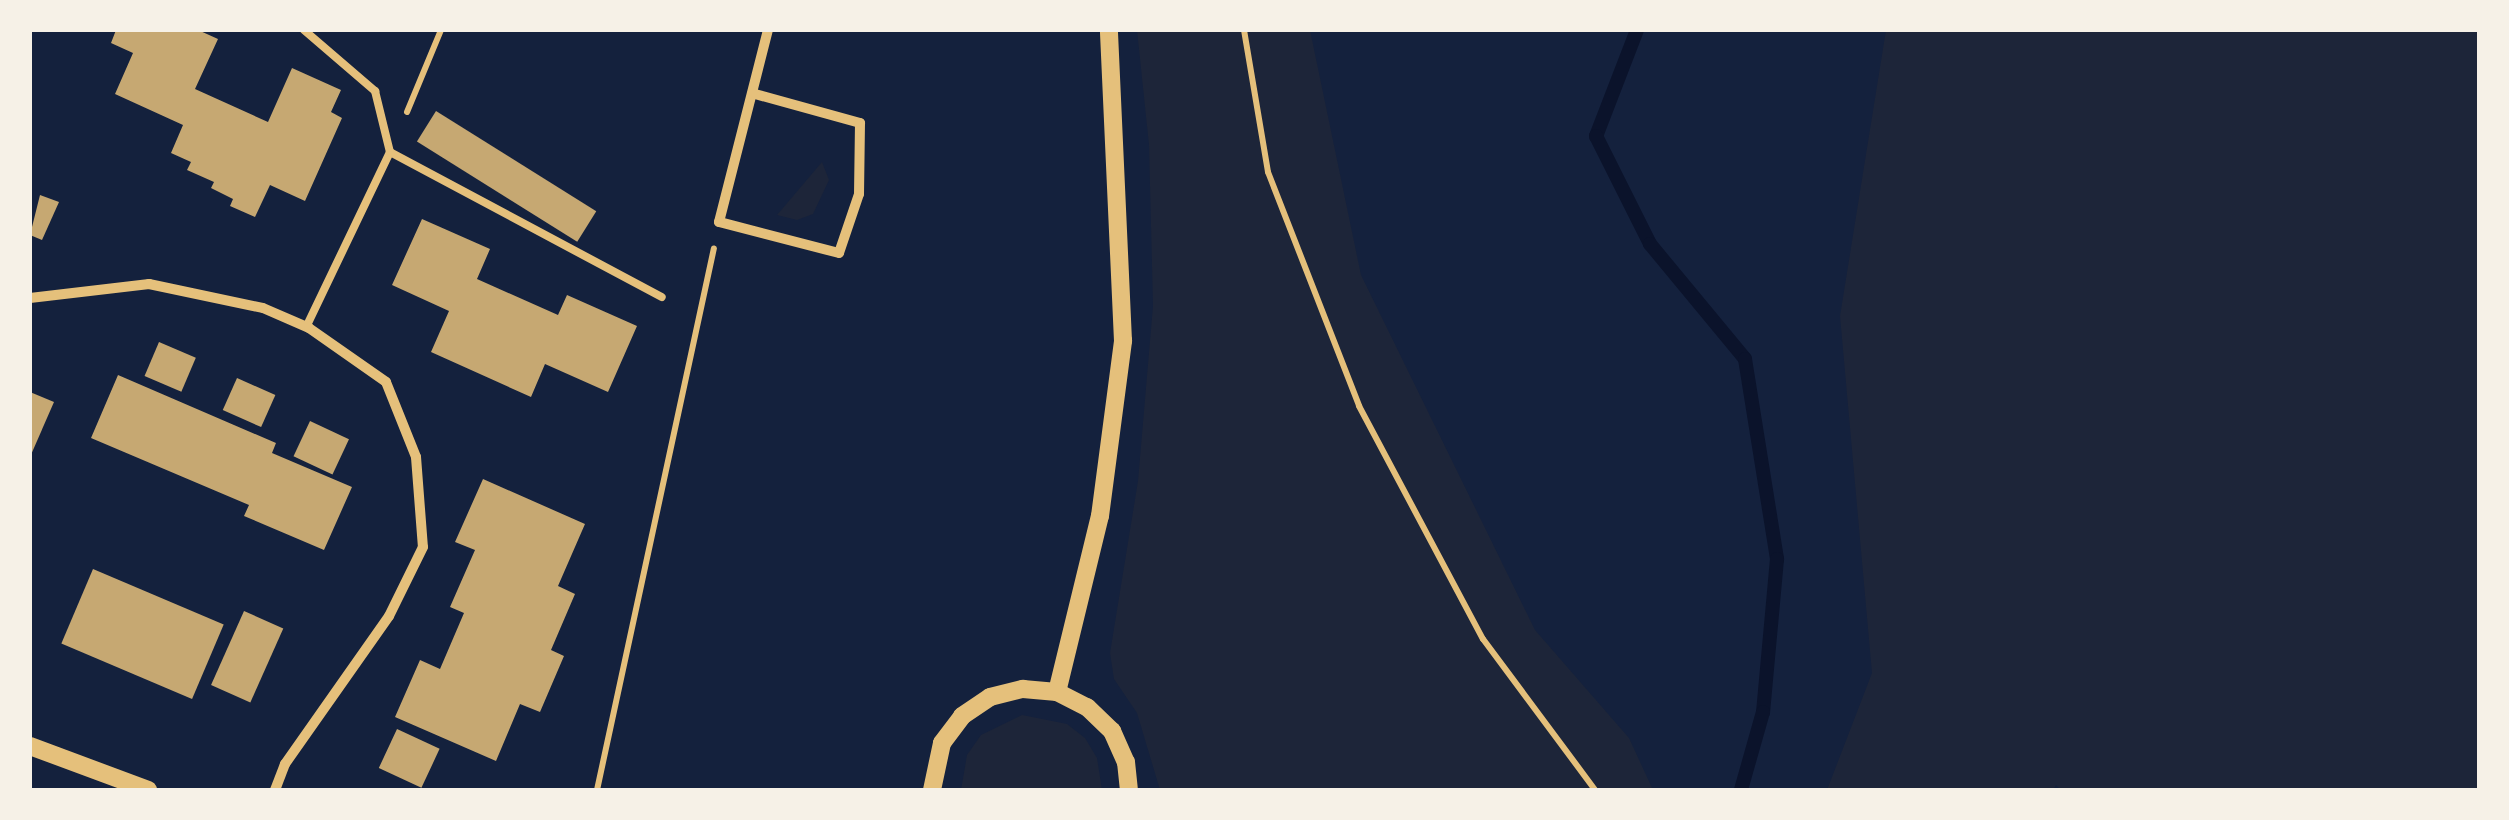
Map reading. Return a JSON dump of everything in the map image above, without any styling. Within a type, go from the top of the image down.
[{"type":"street","points":[[754,94],[860,124],[859,194],[840,253],[718,222],[768,30]]},
{"type":"street","points":[[1057,692],[1100,516],[1122,340],[1109,30]]},
{"type":"street","points":[[30,298],[148,284],[262,308],[306,326],[386,382],[416,457],[424,547],[389,616],[295,749],[275,790]]},
{"type":"street","points":[[932,790],[942,743],[962,716],[990,697],[1023,689],[1057,692],[1088,707],[1112,731],[1126,762],[1129,790]]},
{"type":"street","points":[[30,746],[148,790]]},
{"type":"lane","points":[[304,30],[375,91],[390,152],[306,326]]},
{"type":"lane","points":[[390,152],[662,298]]},
{"type":"path","points":[[390,152],[441,30]]},
{"type":"path","points":[[1244,30],[1268,172],[1359,406],[1483,638],[1595,790]]},
{"type":"path","points":[[597,790],[718,222]]},
{"type":"shaded area","points":[[1137,30],[1310,30],[1361,275],[1535,630],[1629,738],[1653,790],[1160,790],[1137,713],[1114,679],[1110,653],[1138,481],[1153,306],[1149,145]]},
{"type":"shaded area","points":[[1886,30],[2479,30],[2479,790],[2061,790],[2056,785],[2053,790],[1827,790],[1872,673],[1840,316]]},
{"type":"shaded area","points":[[822,162],[829,180],[813,214],[797,220],[777,215]]},
{"type":"shaded area","points":[[1022,715],[1067,724],[1085,738],[1097,758],[1102,790],[961,790],[967,755],[981,735]]},
{"type":"building","points":[[116,30],[198,30],[218,39],[195,89],[268,122],[292,68],[341,90],[331,112],[342,118],[305,201],[270,185],[255,217],[230,206],[233,199],[211,188],[214,182],[187,170],[191,162],[171,153],[183,125],[115,94],[133,53],[111,43]]},
{"type":"building","points":[[436,111],[596,211],[577,242],[417,142]]},
{"type":"building","points":[[40,195],[59,202],[42,240],[30,235]]},
{"type":"building","points":[[422,219],[490,249],[477,279],[558,315],[567,295],[637,326],[608,392],[545,364],[531,397],[431,352],[449,311],[392,285]]},
{"type":"building","points":[[159,342],[196,358],[181,392],[145,376]]},
{"type":"building","points":[[118,375],[276,443],[272,453],[352,487],[324,550],[244,516],[249,505],[91,438]]},
{"type":"building","points":[[237,378],[275,395],[261,427],[223,410]]},
{"type":"building","points":[[30,392],[54,402],[30,457]]},
{"type":"building","points":[[310,421],[349,439],[332,475],[294,456]]},
{"type":"building","points":[[483,479],[585,524],[558,586],[575,594],[551,650],[564,656],[540,712],[520,704],[496,761],[395,717],[420,660],[440,669],[464,613],[450,607],[475,550],[455,542]]},
{"type":"building","points":[[93,569],[224,624],[192,699],[61,644]]},
{"type":"building","points":[[244,611],[283,628],[250,702],[211,685]]},
{"type":"building","points":[[397,729],[440,749],[421,788],[379,768]]},
{"type":"waterway","points":[[1637,30],[1596,136],[1650,244],[1745,359],[1777,559],[1763,712],[1741,790]]}]
